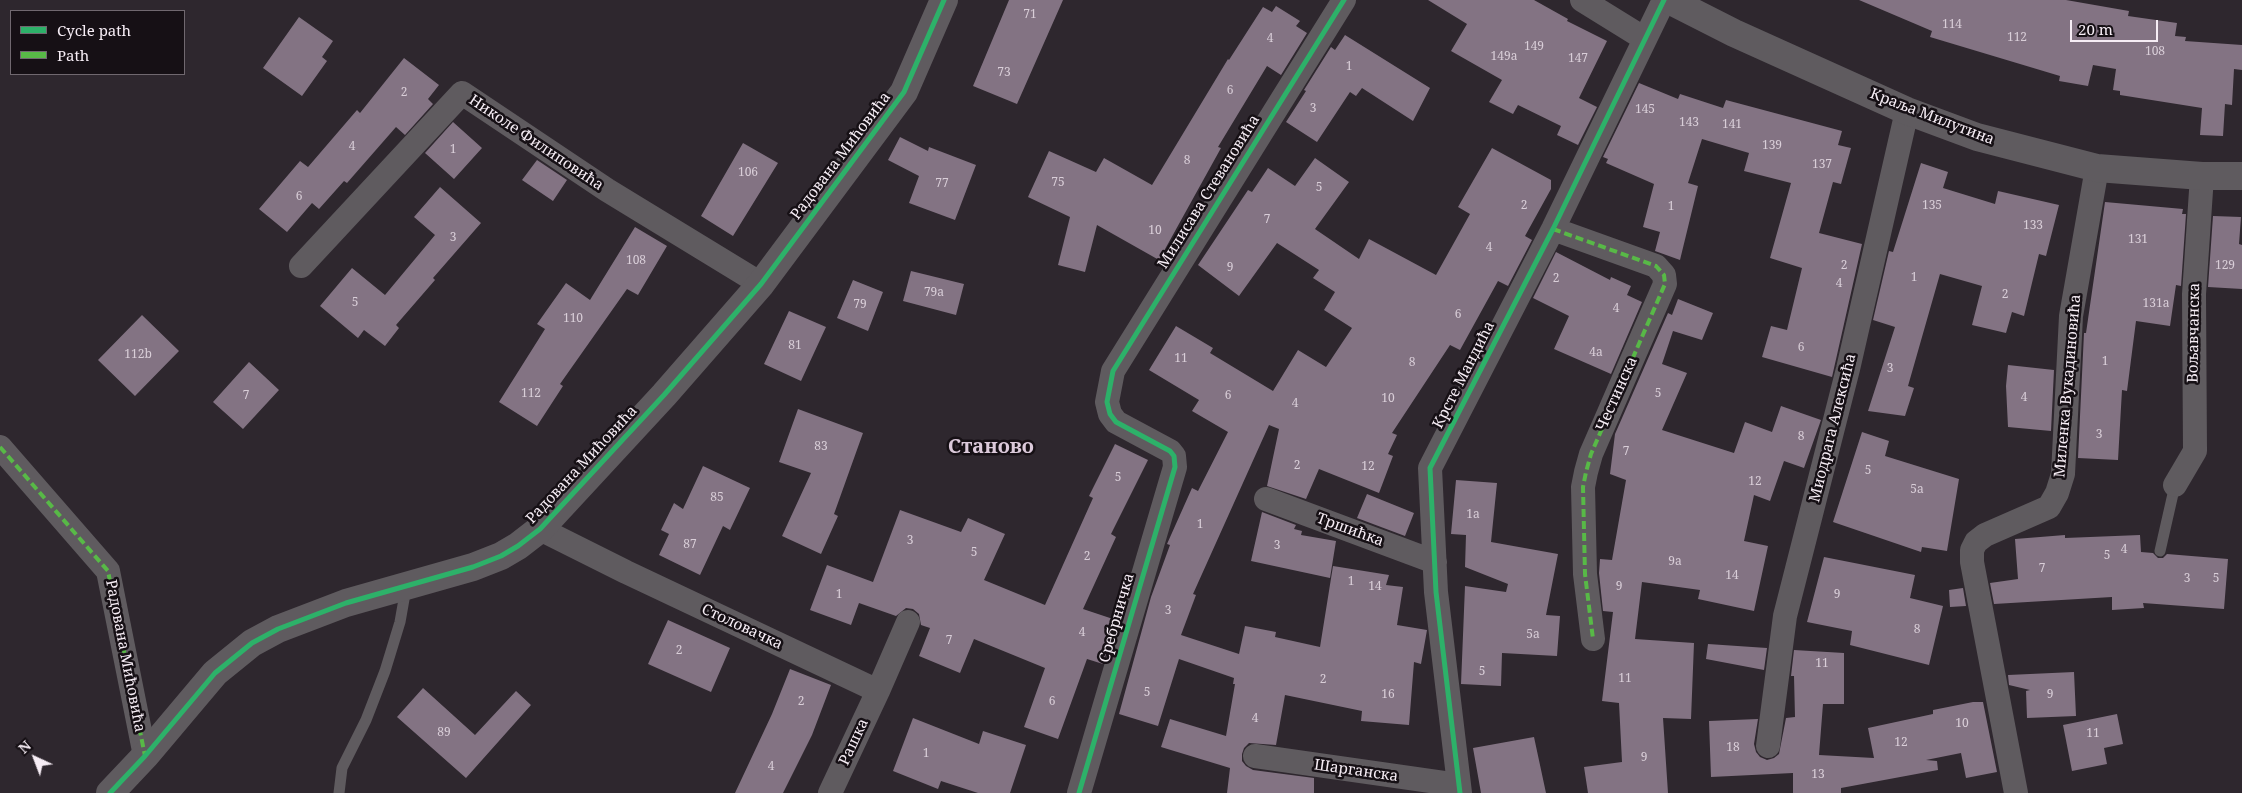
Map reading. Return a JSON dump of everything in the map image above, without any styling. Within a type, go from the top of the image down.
[{"type":"street","name":"Радована Мићовића","points":[[110,793],[145,756],[215,673],[252,643],[278,629],[320,613],[473,567],[518,546],[540,529],[618,446],[761,284],[904,92],[944,0]]},
{"type":"street","name":"Милисава Стевановића","points":[[1170,452],[1116,422],[1110,414],[1108,402],[1113,371],[1344,0]]},
{"type":"street","points":[[1582,0],[1645,40]]},
{"type":"street","name":"Крсте Мандића","points":[[1459,789],[1436,592],[1430,468],[1553,229],[1664,0]]},
{"type":"street","name":"Краља Милутина","points":[[1669,0],[1734,33],[1907,111],[1977,137],[2096,168],[2202,176],[2242,176]]},
{"type":"street","name":"Николе Филиповића","points":[[301,266],[462,93],[607,190],[761,284]]},
{"type":"street","name":"Миодрага Алексића","points":[[1768,746],[1785,616],[1848,369],[1907,111]]},
{"type":"street","name":"Миленка Вукадиновића","points":[[2016,793],[1972,562],[1972,550],[1976,542],[1985,535],[2049,508],[2057,493],[2063,474],[2071,316],[2096,168]]},
{"type":"street","name":"Вољавчанска","points":[[2175,485],[2195,451],[2194,294],[2202,176]]},
{"type":"street","name":"Честинска","points":[[1553,229],[1656,266],[1664,275],[1665,284],[1591,454],[1586,472],[1583,487],[1584,574],[1593,639]]},
{"type":"street","name":"Радована Мићовића","points":[[0,447],[108,571],[145,756]]},
{"type":"street","name":"Сребрничка","points":[[1079,793],[1175,467],[1174,456],[1170,452]]},
{"type":"street","name":"Тршићка","points":[[1266,499],[1435,562]]},
{"type":"street","name":"Столовачка","points":[[540,529],[626,572],[878,691]]},
{"type":"street","points":[[878,691],[908,622]]},
{"type":"street","name":"Рашка","points":[[830,793],[878,691]]},
{"type":"street","name":"Шарганска","points":[[1255,756],[1459,789]]},
{"type":"lane","points":[[2160,550],[2175,485]]},
{"type":"lane","points":[[339,793],[342,768],[366,720],[385,671],[400,622],[407,586]]},
{"type":"building","points":[[1009,0],[1063,0],[1017,104],[973,86]]},
{"type":"building","points":[[1428,0],[1534,0],[1568,19],[1567,21],[1607,41],[1579,98],[1597,107],[1578,145],[1557,135],[1561,126],[1518,105],[1513,114],[1489,102],[1502,80],[1451,51],[1467,24]]},
{"type":"building","points":[[1859,0],[2066,0],[2129,11],[2128,16],[2177,23],[2175,36],[2186,37],[2185,41],[2242,45],[2242,70],[2234,69],[2232,105],[2225,104],[2223,136],[2200,135],[2202,108],[2120,95],[2120,91],[2113,90],[2116,69],[2093,65],[2088,86],[2059,81],[2060,76],[1930,37],[1932,31]]},
{"type":"building","points":[[1276,6],[1300,21],[1296,26],[1307,33],[1281,75],[1267,66],[1218,147],[1221,148],[1159,260],[1097,225],[1085,272],[1058,265],[1070,217],[1028,197],[1049,151],[1096,172],[1104,158],[1152,185],[1228,59],[1263,7],[1272,12]]},
{"type":"building","points":[[299,17],[333,41],[322,57],[327,61],[302,96],[263,68]]},
{"type":"building","points":[[1345,35],[1430,88],[1413,121],[1362,88],[1356,96],[1350,92],[1317,142],[1286,122],[1331,47],[1335,50]]},
{"type":"building","points":[[404,58],[439,85],[428,99],[433,104],[405,135],[396,127],[347,183],[344,181],[319,209],[312,203],[287,232],[259,209],[300,161],[308,167],[357,110],[360,113]]},
{"type":"building","points":[[1639,83],[1678,99],[1680,94],[1723,108],[1726,100],[1842,131],[1838,145],[1851,148],[1841,184],[1833,182],[1819,233],[1862,244],[1832,377],[1762,357],[1771,326],[1787,330],[1802,268],[1770,258],[1791,183],[1744,171],[1749,153],[1702,139],[1688,183],[1698,186],[1680,260],[1655,251],[1660,232],[1643,227],[1654,184],[1606,163],[1608,159],[1603,157]]},
{"type":"building","points":[[453,122],[482,148],[454,179],[425,153]]},
{"type":"building","points":[[900,137],[928,151],[929,147],[976,165],[955,220],[909,203],[919,176],[888,160]]},
{"type":"building","points":[[743,143],[778,163],[733,236],[701,216]]},
{"type":"building","points":[[1492,148],[1551,180],[1551,189],[1525,236],[1532,240],[1508,286],[1498,281],[1460,350],[1450,345],[1392,433],[1397,435],[1388,454],[1393,456],[1379,493],[1319,469],[1306,499],[1267,486],[1279,429],[1269,425],[1193,594],[1196,595],[1181,635],[1239,654],[1245,626],[1276,632],[1275,637],[1320,647],[1333,566],[1389,575],[1386,585],[1403,587],[1397,625],[1427,630],[1421,664],[1414,662],[1409,725],[1361,721],[1362,711],[1285,695],[1276,745],[1249,743],[1244,748],[1242,761],[1253,770],[1314,778],[1314,793],[1227,793],[1230,768],[1161,747],[1170,719],[1226,736],[1235,684],[1233,684],[1234,678],[1179,659],[1158,726],[1119,714],[1151,597],[1170,545],[1167,544],[1192,488],[1198,491],[1228,432],[1192,411],[1199,400],[1149,370],[1176,326],[1213,348],[1210,353],[1273,391],[1298,350],[1326,367],[1352,328],[1324,310],[1335,292],[1313,278],[1319,270],[1277,243],[1239,296],[1198,265],[1248,190],[1252,192],[1268,168],[1295,186],[1315,158],[1349,182],[1315,229],[1359,259],[1369,239],[1436,275],[1470,214],[1458,207]]},
{"type":"building","points":[[537,160],[567,180],[553,201],[522,180]]},
{"type":"building","points":[[1921,163],[1948,172],[1943,188],[1995,204],[1998,191],[2059,205],[2046,256],[2039,254],[2024,316],[2012,312],[2006,333],[1972,325],[1982,286],[1940,274],[1908,386],[1914,388],[1905,416],[1868,411],[1895,327],[1873,320],[1889,251],[1893,252]]},
{"type":"building","points":[[440,187],[481,223],[433,278],[435,280],[396,325],[399,328],[385,346],[364,330],[358,338],[320,306],[352,268],[385,295],[435,235],[414,217]]},
{"type":"building","points":[[2105,202],[2183,209],[2182,214],[2186,214],[2181,286],[2176,285],[2170,326],[2136,321],[2127,391],[2122,390],[2118,460],[2078,458],[2084,333],[2086,333]]},
{"type":"building","points":[[2213,216],[2241,217],[2239,244],[2242,245],[2242,289],[2208,287]]},
{"type":"building","points":[[635,227],[667,246],[638,295],[627,289],[560,384],[563,386],[537,426],[499,402],[545,329],[537,324],[566,283],[590,300]]},
{"type":"building","points":[[1556,252],[1610,280],[1611,277],[1631,286],[1627,295],[1642,302],[1611,374],[1554,349],[1569,316],[1533,298]]},
{"type":"building","points":[[911,271],[964,284],[956,315],[903,301]]},
{"type":"building","points":[[853,280],[883,292],[868,331],[837,318]]},
{"type":"building","points":[[1678,299],[1713,313],[1702,340],[1673,331],[1662,364],[1687,373],[1662,430],[1734,453],[1745,422],[1772,432],[1781,406],[1821,420],[1804,468],[1784,461],[1770,501],[1754,495],[1744,541],[1768,546],[1754,611],[1698,599],[1700,590],[1642,582],[1635,639],[1694,643],[1691,719],[1663,718],[1668,793],[1588,793],[1584,767],[1622,762],[1619,703],[1602,701],[1613,612],[1603,611],[1599,573],[1600,559],[1612,560],[1626,480],[1610,474],[1615,434],[1668,313],[1672,315]]},
{"type":"building","points":[[789,311],[826,327],[801,381],[764,364]]},
{"type":"building","points":[[142,315],[179,351],[135,396],[98,360]]},
{"type":"building","points":[[249,362],[279,390],[243,429],[213,402]]},
{"type":"building","points":[[2008,365],[2054,370],[2051,431],[2008,427],[2006,386]]},
{"type":"building","points":[[798,409],[863,433],[834,514],[838,516],[821,554],[782,536],[811,473],[779,462]]},
{"type":"building","points":[[1862,432],[1889,441],[1885,456],[1959,479],[1947,551],[1922,547],[1921,552],[1833,522]]},
{"type":"building","points":[[1115,444],[1148,460],[1111,534],[1116,537],[1083,609],[1116,620],[1103,664],[1087,659],[1058,739],[1024,727],[1045,668],[974,639],[960,673],[919,656],[930,628],[921,625],[919,614],[913,609],[906,608],[896,616],[859,603],[851,625],[810,610],[827,565],[873,582],[900,510],[961,532],[968,518],[1005,534],[984,580],[1045,605],[1093,498],[1089,496]]},
{"type":"building","points":[[703,466],[750,488],[730,530],[723,526],[700,575],[659,555],[669,534],[661,530],[674,503],[683,509]]},
{"type":"building","points":[[1456,480],[1497,483],[1491,542],[1558,554],[1546,615],[1560,616],[1557,656],[1502,653],[1501,686],[1461,684],[1465,586],[1506,592],[1508,584],[1465,567],[1466,535],[1451,534]]},
{"type":"building","points":[[1367,494],[1414,513],[1405,536],[1357,518]]},
{"type":"building","points":[[1262,512],[1296,525],[1294,529],[1302,531],[1301,535],[1336,541],[1330,578],[1251,561]]},
{"type":"building","points":[[2065,535],[2065,538],[2140,535],[2141,552],[2153,553],[2158,558],[2163,558],[2167,554],[2228,559],[2224,609],[2143,603],[2144,608],[2112,610],[2112,597],[1994,604],[1990,583],[2018,579],[2015,539]]},
{"type":"building","points":[[1824,557],[1915,575],[1910,598],[1943,606],[1929,665],[1850,645],[1852,631],[1807,622]]},
{"type":"building","points":[[1963,588],[1966,606],[1950,607],[1949,590]]},
{"type":"building","points":[[668,620],[730,648],[711,692],[648,664]]},
{"type":"building","points":[[1708,644],[1767,648],[1764,670],[1706,659]]},
{"type":"building","points":[[1794,650],[1844,653],[1844,704],[1823,704],[1819,755],[1874,758],[1868,728],[1933,714],[1933,710],[1973,702],[1983,702],[1997,772],[1966,778],[1961,753],[1926,760],[1937,761],[1938,770],[1841,788],[1841,793],[1793,793],[1793,773],[1711,777],[1709,721],[1758,719],[1754,744],[1756,752],[1760,757],[1767,760],[1779,754],[1786,718],[1795,717],[1794,676],[1791,676]]},
{"type":"building","points":[[790,669],[831,685],[812,735],[783,793],[735,793],[772,714]]},
{"type":"building","points":[[2074,672],[2076,716],[2027,718],[2026,691],[2030,690],[2009,685],[2008,675]]},
{"type":"building","points":[[423,688],[475,735],[516,691],[531,705],[466,778],[397,717]]},
{"type":"building","points":[[2117,714],[2123,744],[2104,748],[2107,764],[2072,771],[2063,725]]},
{"type":"building","points":[[913,718],[979,744],[983,731],[1026,745],[1010,793],[978,793],[941,781],[938,789],[893,771]]},
{"type":"building","points":[[1534,737],[1546,793],[1481,793],[1473,748]]},
{"type":"marked path","points":[[1553,229],[1656,266],[1664,275],[1665,284],[1591,454],[1586,472],[1583,487],[1585,574],[1593,639]]},
{"type":"marked path","points":[[0,447],[108,571],[145,756]]},
{"type":"cycle path","points":[[110,793],[145,756],[215,673],[252,643],[278,629],[346,603],[473,567],[501,556],[540,529],[664,395],[761,284],[904,92],[944,0]]},
{"type":"cycle path","points":[[1079,793],[1175,467],[1174,456],[1170,451],[1116,422],[1110,414],[1107,402],[1113,371],[1344,0]]},
{"type":"cycle path","points":[[1460,793],[1436,592],[1430,468],[1553,229],[1664,0]]},
{"type":"district","name":"Станово","points":[[991,447]]}]
